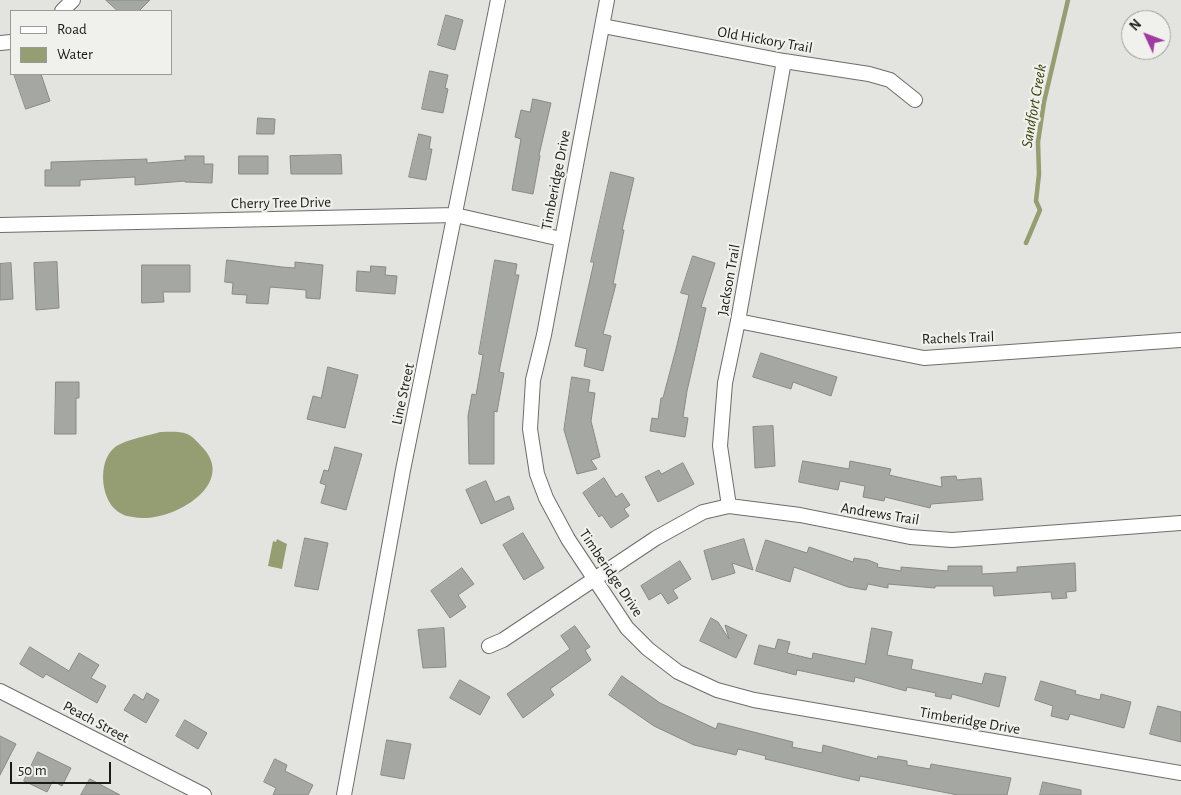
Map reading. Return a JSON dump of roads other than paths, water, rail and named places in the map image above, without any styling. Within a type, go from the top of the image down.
[{"type":"street","points":[[63,10],[73,0]]},
{"type":"street","name":"Line Street","points":[[344,795],[393,525],[498,0]]},
{"type":"street","name":"Timberidge Drive","points":[[607,0],[533,380],[530,429],[537,474],[546,498],[568,539],[626,628],[648,649],[678,672],[716,690],[807,709],[1181,773]]},
{"type":"street","name":"Old Hickory Trail","points":[[603,26],[784,61],[869,74],[890,80],[915,100]]},
{"type":"street","name":"Jackson Trail","points":[[729,506],[720,446],[725,383],[738,321],[784,61]]},
{"type":"street","name":"Cherry Tree Drive","points":[[0,225],[455,215],[561,238]]},
{"type":"street","name":"Rachels Trail","points":[[738,321],[924,358],[1181,340]]},
{"type":"street","name":"Andrews Trail","points":[[489,646],[504,640],[656,538],[703,512],[729,506],[800,515],[910,537],[952,540],[1181,523]]},
{"type":"street","name":"Peach Street","points":[[0,691],[204,795]]},
{"type":"water","points":[[160,432],[181,432],[194,438],[204,449],[212,463],[212,477],[205,489],[194,500],[179,509],[147,518],[123,515],[115,509],[105,492],[103,472],[109,454],[118,445]]},
{"type":"water","points":[[277,539],[287,544],[282,569],[268,566],[273,541],[276,542]]},
{"type":"waterway","name":"Sandfort Creek","points":[[1026,243],[1040,210],[1036,201],[1039,174],[1038,142],[1044,102],[1068,0]]}]
